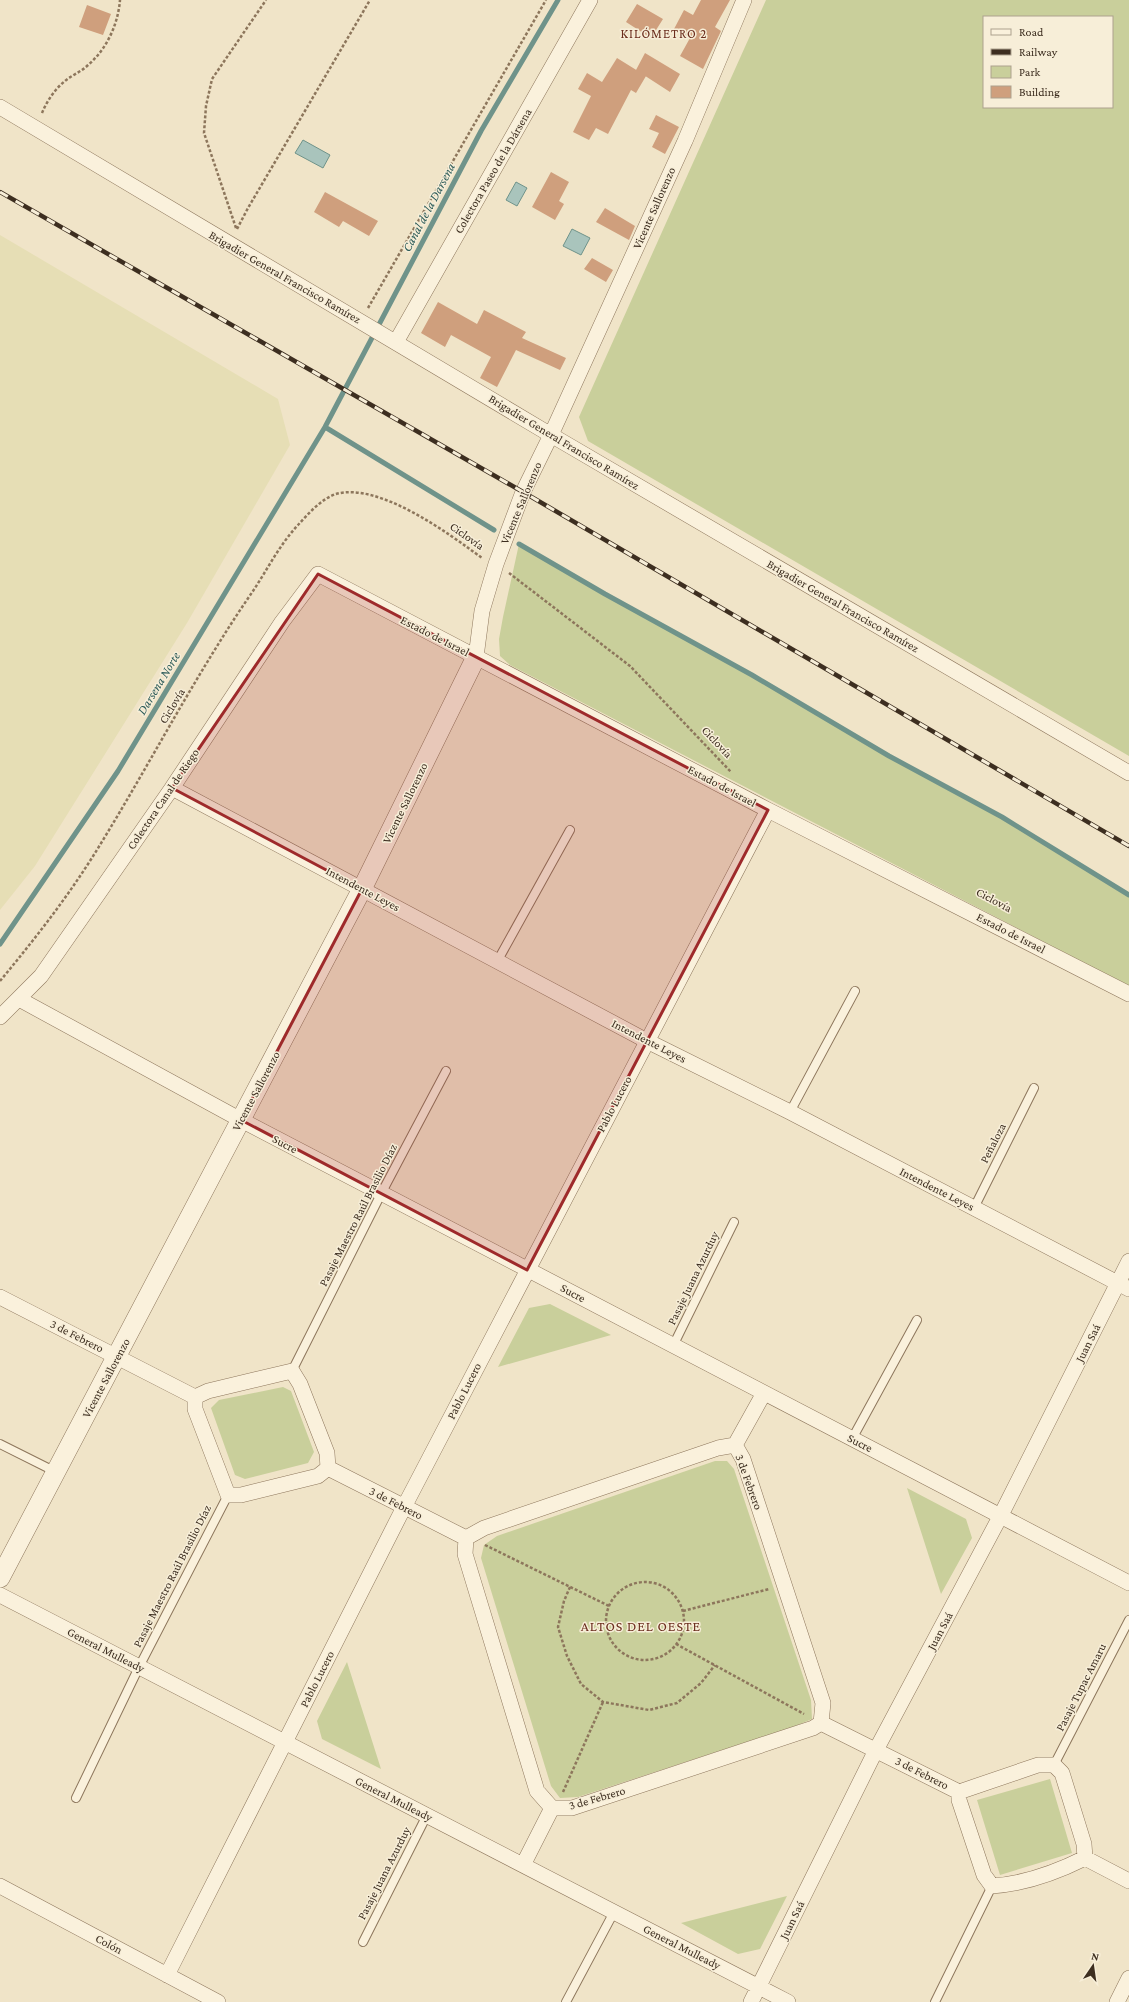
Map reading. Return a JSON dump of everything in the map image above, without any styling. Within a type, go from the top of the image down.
[{"type":"street","name":"Colectora Paseo de la Dársena","points":[[396,342],[590,0]]},
{"type":"street","name":"Vicente Sallorenzo","points":[[0,1578],[118,1357],[362,889],[476,657],[482,611],[496,564],[523,492],[551,435],[685,141],[744,0]]},
{"type":"street","name":"Brigadier General Francisco Ramírez","points":[[0,107],[551,435],[1129,773]]},
{"type":"street","name":"Estado de Israel","points":[[318,574],[768,810],[1129,994]]},
{"type":"street","name":"Colectora Canal de Riego","points":[[0,1017],[41,976],[172,788],[282,622],[318,574]]},
{"type":"street","name":"Intendente Leyes","points":[[172,788],[498,960],[647,1041],[790,1112],[1123,1286]]},
{"type":"street","name":"Pablo Lucero","points":[[167,1975],[404,1507],[768,810]]},
{"type":"street","name":"Sucre","points":[[19,999],[241,1120],[381,1194],[1001,1515],[1129,1583]]},
{"type":"street","name":"Juan Saá","points":[[752,2002],[876,1750],[1123,1286],[1129,1261]]},
{"type":"street","name":"3 de Febrero","points":[[0,1297],[196,1397]]},
{"type":"street","points":[[292,1371],[300,1384],[327,1453],[328,1468],[318,1476],[241,1495],[228,1496],[195,1409],[196,1397],[208,1391],[292,1371]]},
{"type":"street","points":[[735,1445],[764,1393]]},
{"type":"street","name":"3 de Febrero","points":[[466,1538],[484,1528],[718,1448],[735,1445],[743,1459],[823,1703],[821,1723]]},
{"type":"street","name":"3 de Febrero","points":[[328,1468],[466,1538]]},
{"type":"street","name":"3 de Febrero","points":[[466,1538],[465,1554],[537,1791],[556,1803],[572,1808],[813,1728],[821,1723]]},
{"type":"street","name":"General Mulleady","points":[[0,1595],[788,2002]]},
{"type":"street","name":"3 de Febrero","points":[[821,1723],[959,1792]]},
{"type":"street","points":[[1038,1765],[1054,1765],[1062,1773],[1084,1844],[1086,1858],[1072,1865],[1007,1885],[992,1886],[984,1875],[959,1800],[959,1792],[1038,1765]]},
{"type":"street","points":[[523,1865],[556,1803]]},
{"type":"street","points":[[1086,1858],[1129,1881]]},
{"type":"street","name":"Colón","points":[[0,1886],[218,2002]]},
{"type":"street","points":[[1117,2002],[1129,1978]]},
{"type":"lane","points":[[498,960],[570,830]]},
{"type":"lane","points":[[790,1112],[855,991]]},
{"type":"lane","name":"Pasaje Maestro Raúl Brasilio Díaz","points":[[292,1371],[381,1194],[446,1071]]},
{"type":"lane","name":"Peñaloza","points":[[974,1208],[1034,1088]]},
{"type":"lane","name":"Pasaje Juana Azurduy","points":[[673,1346],[734,1222]]},
{"type":"lane","points":[[852,1439],[917,1320]]},
{"type":"lane","points":[[0,1444],[56,1472]]},
{"type":"lane","name":"Pasaje Maestro Raúl Brasilio Díaz","points":[[76,1798],[139,1667],[228,1496]]},
{"type":"lane","name":"Pasaje Tupac Amaru","points":[[1054,1765],[1129,1620]]},
{"type":"lane","name":"Pasaje Juana Azurduy","points":[[363,1942],[427,1815]]},
{"type":"lane","points":[[935,2002],[992,1886]]},
{"type":"lane","points":[[566,2002],[614,1912]]},
{"type":"path","points":[[35,128],[46,103],[65,81],[89,65],[108,40],[118,17],[120,0]]},
{"type":"path","points":[[266,0],[212,79],[206,106],[204,133],[236,230],[370,0]]},
{"type":"path","points":[[371,327],[546,0]]},
{"type":"path","name":"Ciclovía","points":[[0,982],[42,930],[94,854],[232,622],[297,526],[320,502],[335,495],[354,491],[372,494],[433,523],[484,559],[496,564],[630,666],[736,778]]},
{"type":"path","points":[[484,1545],[609,1606]]},
{"type":"path","points":[[645,1582],[658,1584],[669,1590],[678,1599],[683,1611],[684,1623],[681,1636],[676,1644],[664,1655],[652,1659],[639,1660],[626,1655],[616,1647],[608,1636],[605,1623],[609,1606],[613,1598],[622,1589],[633,1583],[645,1582]]},
{"type":"path","points":[[570,1587],[564,1601],[558,1627],[567,1656],[581,1684],[603,1702],[649,1710],[677,1703],[701,1683],[715,1665]]},
{"type":"path","points":[[683,1611],[774,1588]]},
{"type":"path","points":[[676,1644],[805,1715]]},
{"type":"path","points":[[556,1803],[603,1702]]},
{"type":"highlighted area","points":[[318,574],[768,810],[527,1270],[241,1120],[362,889],[172,788]]},
{"type":"shaded area","points":[[0,235],[278,399],[290,445],[187,623],[35,866],[0,910]]},
{"type":"green space","points":[[766,0],[1129,0],[1129,756],[588,441],[579,417]]},
{"type":"green space","points":[[519,544],[605,594],[752,675],[889,756],[1002,817],[1129,895],[1129,986],[510,665],[500,656],[499,639]]},
{"type":"green space","points":[[550,1304],[611,1335],[498,1367],[529,1308]]},
{"type":"green space","points":[[283,1387],[291,1391],[314,1452],[308,1463],[245,1479],[235,1475],[211,1408],[219,1400]]},
{"type":"green space","points":[[715,1461],[727,1461],[734,1469],[811,1700],[812,1719],[793,1727],[578,1797],[560,1798],[551,1786],[481,1558],[484,1545],[497,1536]]},
{"type":"green space","points":[[907,1488],[966,1519],[972,1538],[941,1594]]},
{"type":"green space","points":[[347,1662],[381,1769],[322,1739],[317,1721]]},
{"type":"green space","points":[[1050,1779],[1072,1853],[1000,1875],[977,1800]]},
{"type":"green space","points":[[787,1896],[760,1949],[738,1954],[681,1923]]},
{"type":"water","points":[[303,140],[330,155],[323,168],[295,153]]},
{"type":"water","points":[[516,182],[527,188],[517,206],[506,200]]},
{"type":"water","points":[[572,229],[590,238],[581,255],[563,246]]},
{"type":"building","points":[[701,0],[730,0],[715,27],[721,31],[703,69],[680,56],[690,38],[674,29],[684,10],[693,15]]},
{"type":"building","points":[[637,4],[663,19],[651,38],[626,22]]},
{"type":"building","points":[[87,5],[111,14],[103,35],[79,27]]},
{"type":"building","points":[[645,53],[680,74],[670,92],[636,70]]},
{"type":"building","points":[[617,58],[646,76],[636,93],[631,90],[608,134],[596,128],[589,140],[573,132],[591,96],[578,89],[587,73],[602,82]]},
{"type":"building","points":[[656,115],[679,127],[665,154],[652,147],[659,133],[649,129]]},
{"type":"building","points":[[551,172],[569,182],[559,201],[564,204],[555,220],[532,207]]},
{"type":"building","points":[[325,192],[378,221],[369,236],[343,221],[339,227],[314,212]]},
{"type":"building","points":[[605,208],[635,226],[629,240],[596,222]]},
{"type":"building","points":[[592,258],[613,270],[606,282],[584,269]]},
{"type":"building","points":[[438,302],[477,324],[484,310],[526,332],[522,338],[566,358],[560,370],[516,350],[497,387],[480,378],[491,357],[451,335],[445,347],[421,333]]},
{"type":"waterway","name":"Darsena Norte","points":[[0,944],[118,771],[325,427],[481,131],[558,0]]},
{"type":"waterway","points":[[325,427],[494,530]]},
{"type":"waterway","points":[[519,544],[605,594],[752,675],[889,756],[1002,817],[1129,895]]},
{"type":"railway","points":[[0,192],[523,492],[1129,846]]},
{"type":"district","name":"KILÓMETRO 2","points":[[664,33]]},
{"type":"district","name":"ALTOS DEL OESTE","points":[[641,1626]]},
{"type":"water label","name":"Canal de la Darsena","points":[[428,207]]}]
